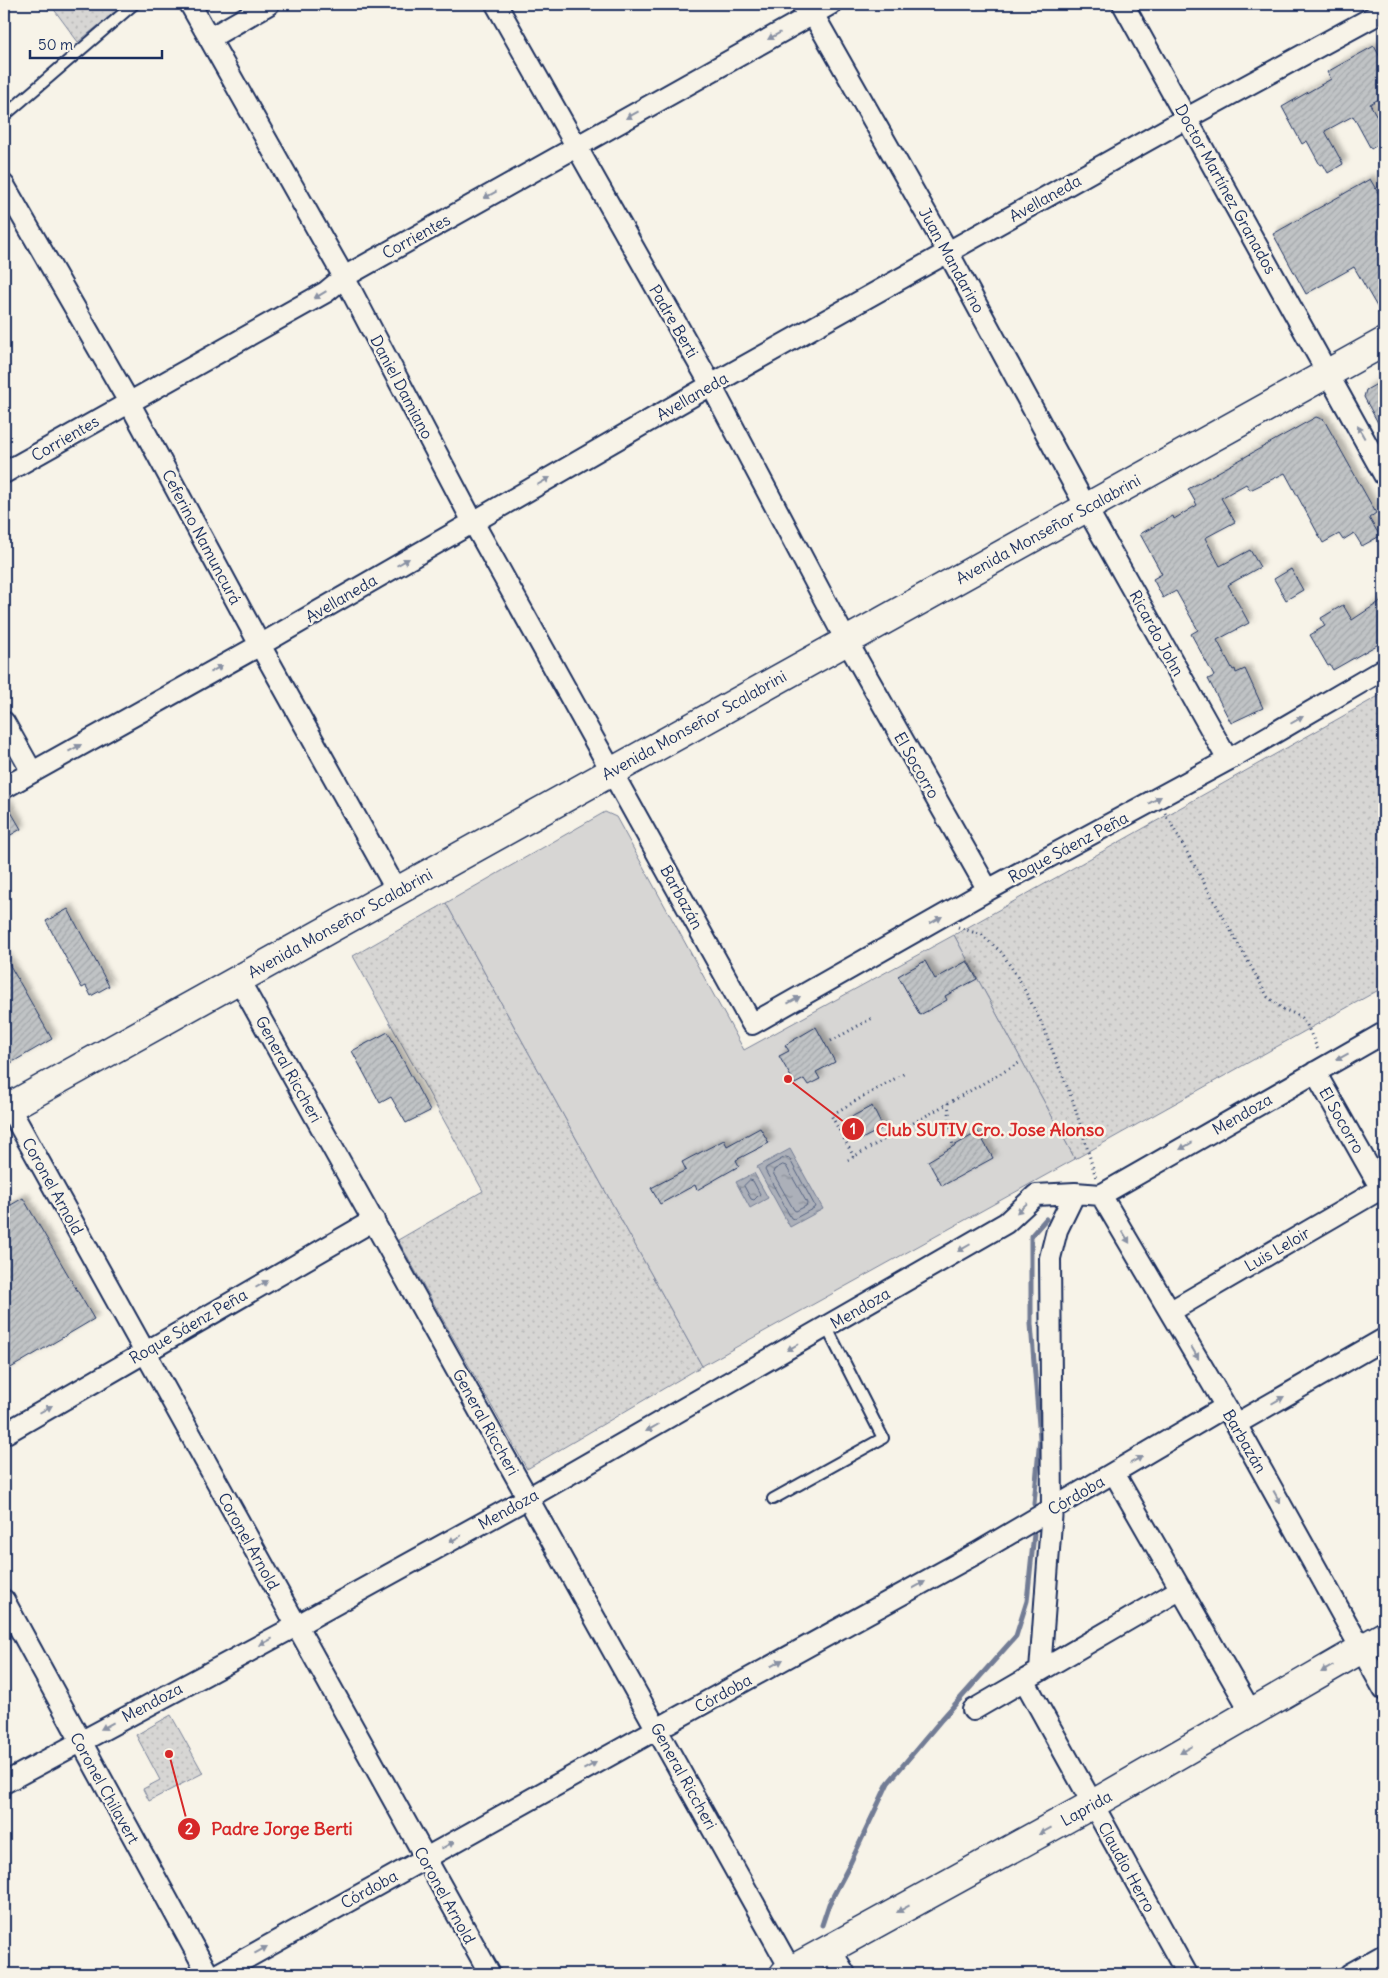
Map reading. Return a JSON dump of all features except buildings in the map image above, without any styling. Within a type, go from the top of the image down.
[{"type":"main road","name":"Avenida Monseñor Scalabrini","points":[[6,1108],[1384,342]]},
{"type":"main road","name":"Laprida","points":[[788,1972],[1093,1804],[1373,1642]]},
{"type":"street","name":"Daniel Damiano","points":[[190,4],[344,277],[473,522],[611,771]]},
{"type":"street","points":[[210,38],[269,4]]},
{"type":"street","name":"Padre Berti","points":[[496,4],[711,385],[846,641]]},
{"type":"street","name":"Corrientes","points":[[4,473],[326,292],[344,277],[576,147],[804,12],[831,4]]},
{"type":"street","name":"Doctor Martínez Granados","points":[[1123,4],[1384,475]]},
{"type":"street","name":"Avellaneda","points":[[4,788],[260,644],[711,385],[1187,118],[1384,11]]},
{"type":"street","name":"Juan Mandarino","points":[[804,12],[948,252],[1086,507]]},
{"type":"street","name":"Ceferino Namuncurá","points":[[4,184],[129,402],[260,644],[398,891]]},
{"type":"street","name":"Ricardo John","points":[[1086,507],[1228,760]]},
{"type":"street","name":"El Socorro","points":[[846,641],[988,890]]},
{"type":"street","name":"Roque Sáenz Peña","points":[[752,1024],[988,890],[1228,760],[1384,670]]},
{"type":"street","points":[[4,722],[32,772]]},
{"type":"street","name":"Barbazán","points":[[611,771],[752,1024]]},
{"type":"street","name":"General Riccheri","points":[[239,980],[658,1729],[788,1972]]},
{"type":"street","name":"Mendoza","points":[[4,1783],[296,1626],[528,1498],[827,1328],[1006,1223],[1036,1195],[1101,1195],[1384,1033]]},
{"type":"street","name":"El Socorro","points":[[1320,1069],[1383,1190]]},
{"type":"street","name":"Coronel Arnold","points":[[6,1108],[144,1351],[490,1974]]},
{"type":"street","name":"Luis Leloir","points":[[1170,1311],[1383,1190]]},
{"type":"street","points":[[1032,1676],[1052,1509],[1050,1258],[1057,1230],[1075,1194]]},
{"type":"street","name":"Barbazán","points":[[1101,1195],[1225,1407],[1373,1642],[1384,1690]]},
{"type":"street","name":"Roque Sáenz Peña","points":[[4,1434],[144,1351],[374,1220]]},
{"type":"street","points":[[1236,1424],[1384,1339]]},
{"type":"street","name":"Córdoba","points":[[218,1974],[424,1858],[977,1553],[1225,1407]]},
{"type":"street","points":[[1114,1473],[1251,1712]]},
{"type":"street","points":[[973,1710],[1181,1589]]},
{"type":"street","name":"Coronel Chilavert","points":[[4,1600],[208,1974]]},
{"type":"street","name":"Claudio Herro","points":[[1032,1676],[1093,1804],[1186,1974]]},
{"type":"street","points":[[830,1949],[845,1974]]},
{"type":"street","points":[[1350,1974],[1384,1955]]},
{"type":"lane","points":[[4,116],[134,4]]},
{"type":"lane","points":[[773,1499],[883,1438],[827,1328]]},
{"type":"path","points":[[1157,798],[1268,997],[1283,1009],[1300,1016],[1306,1022],[1320,1069]]},
{"type":"path","points":[[938,919],[982,935],[1002,953],[1020,981],[1040,1020],[1074,1101],[1101,1195]]},
{"type":"path","points":[[831,1042],[874,1017]]},
{"type":"path","points":[[848,1160],[1019,1063]]},
{"type":"path","points":[[854,1156],[831,1115],[905,1073]]},
{"type":"path","points":[[948,1103],[953,1147]]},
{"type":"shaded area","points":[[50,4],[125,4],[78,42]]},
{"type":"shaded area","points":[[1384,693],[1384,987],[1075,1159],[954,935]]},
{"type":"shaded area","points":[[605,812],[616,817],[744,1050],[954,935],[1075,1159],[702,1366],[446,903]]},
{"type":"shaded area","points":[[446,903],[702,1366],[527,1469],[398,1240],[483,1191],[353,956]]},
{"type":"shaded area","points":[[171,1715],[203,1773],[149,1801],[143,1789],[160,1780],[136,1735]]},
{"type":"water","points":[[790,1149],[823,1209],[790,1227],[757,1167]]},
{"type":"water","points":[[754,1173],[768,1198],[750,1208],[736,1182]]},
{"type":"waterway","points":[[1034,1504],[1040,1438],[1031,1324],[1031,1236],[1046,1219]]},
{"type":"waterway","points":[[822,1925],[829,1904],[888,1783],[1016,1636],[1027,1601],[1034,1534]]},
{"type":"place","name":"Club SUTIV Cro. Jose Alonso","points":[[788,1079]]},
{"type":"place","name":"Padre Jorge Berti","points":[[169,1754]]}]
